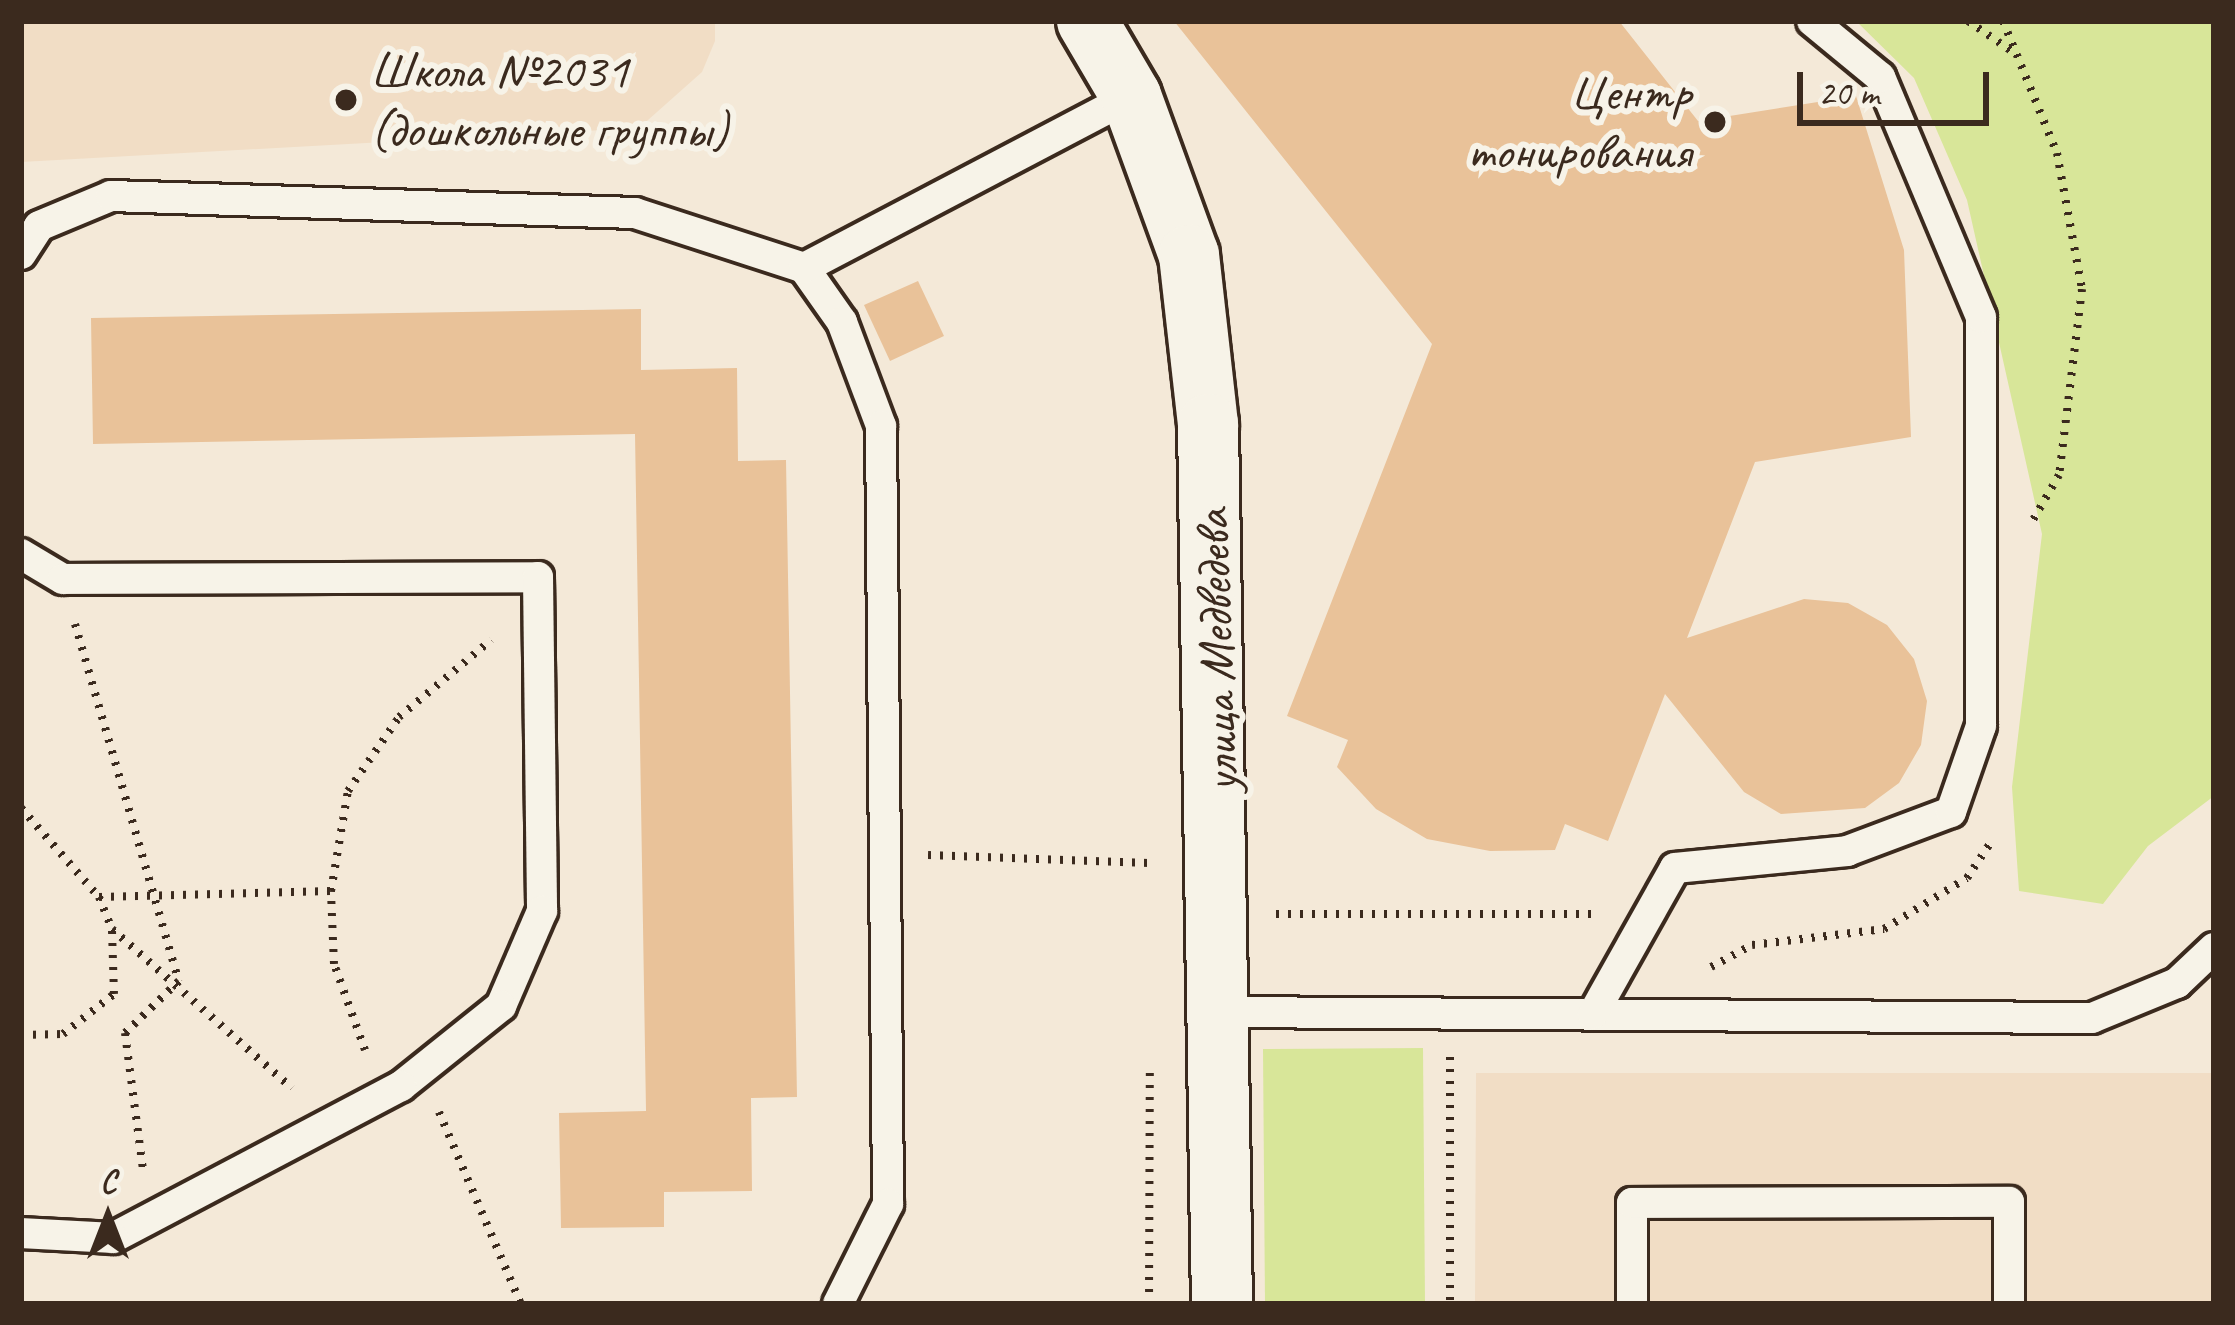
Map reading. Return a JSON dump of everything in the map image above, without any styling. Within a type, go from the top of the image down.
[{"type":"street","name":"улица Медведева","points":[[1087,21],[1131,96],[1189,255],[1205,403],[1225,1012],[1222,1304]]},
{"type":"lane","points":[[1594,1014],[1675,868],[1846,851],[1951,812],[1981,726],[1981,317],[1880,76],[1812,21]]},
{"type":"lane","points":[[804,268],[1131,96]]},
{"type":"lane","points":[[21,254],[39,226],[111,196],[634,213],[804,268],[842,322],[881,426],[888,1204],[838,1304]]},
{"type":"lane","points":[[21,554],[63,579],[538,577],[542,911],[501,1006],[382,1097],[113,1238],[21,1233]]},
{"type":"lane","points":[[1225,1012],[2092,1018],[2177,983],[2214,948]]},
{"type":"lane","points":[[1632,1304],[1632,1203],[2009,1202],[2009,1304]]},
{"type":"path","points":[[1968,21],[2014,53]]},
{"type":"path","points":[[1981,564],[2006,563],[2059,475],[2082,289],[2057,153],[2003,21]]},
{"type":"path","points":[[63,579],[146,897],[178,981]]},
{"type":"path","points":[[382,1097],[334,964],[331,891],[348,791],[399,717],[457,660],[538,612]]},
{"type":"path","points":[[21,808],[99,897],[119,958],[105,1004],[63,1034],[21,1035]]},
{"type":"path","points":[[1149,840],[1149,884]]},
{"type":"path","points":[[885,854],[1149,863]]},
{"type":"path","points":[[99,897],[331,891]]},
{"type":"path","points":[[1268,914],[1648,915]]},
{"type":"path","points":[[112,928],[178,981],[330,1124]]},
{"type":"path","points":[[150,1218],[125,1033],[178,981]]},
{"type":"path","points":[[1450,1013],[1450,1304]]},
{"type":"path","points":[[1149,1304],[1150,1055]]},
{"type":"path","points":[[421,1070],[521,1304]]},
{"type":"shaded area","name":"Школа №2031 (дошкольные группы)","points":[[21,21],[715,21],[715,41],[702,72],[639,128],[21,162]]},
{"type":"shaded area","points":[[1476,1073],[2214,1073],[2214,1304],[1475,1304]]},
{"type":"green space","points":[[1856,21],[2214,21],[2214,796],[2148,846],[2103,904],[2019,891],[2012,787],[2042,534],[1967,200],[1914,78]]},
{"type":"green space","points":[[1423,1048],[1425,1304],[1265,1304],[1263,1049]]},
{"type":"building","points":[[1174,21],[1619,21],[1698,121],[1856,96],[1904,250],[1911,437],[1755,462],[1687,638],[1804,599],[1848,603],[1887,625],[1914,659],[1927,701],[1921,745],[1899,783],[1865,808],[1781,814],[1744,792],[1665,694],[1608,841],[1565,824],[1555,850],[1490,851],[1427,839],[1376,809],[1337,767],[1348,740],[1287,716],[1432,344]]},
{"type":"building","points":[[918,281],[944,336],[890,361],[864,305]]},
{"type":"building","points":[[641,309],[641,370],[737,368],[738,461],[786,460],[797,1097],[751,1098],[752,1191],[664,1192],[664,1227],[561,1228],[559,1113],[646,1111],[635,434],[93,444],[91,318]]},
{"type":"place","name":"Школа №2031 (дошкольные группы)","points":[[346,100]]},
{"type":"place","name":"Центр тонирования","points":[[1715,122]]}]
